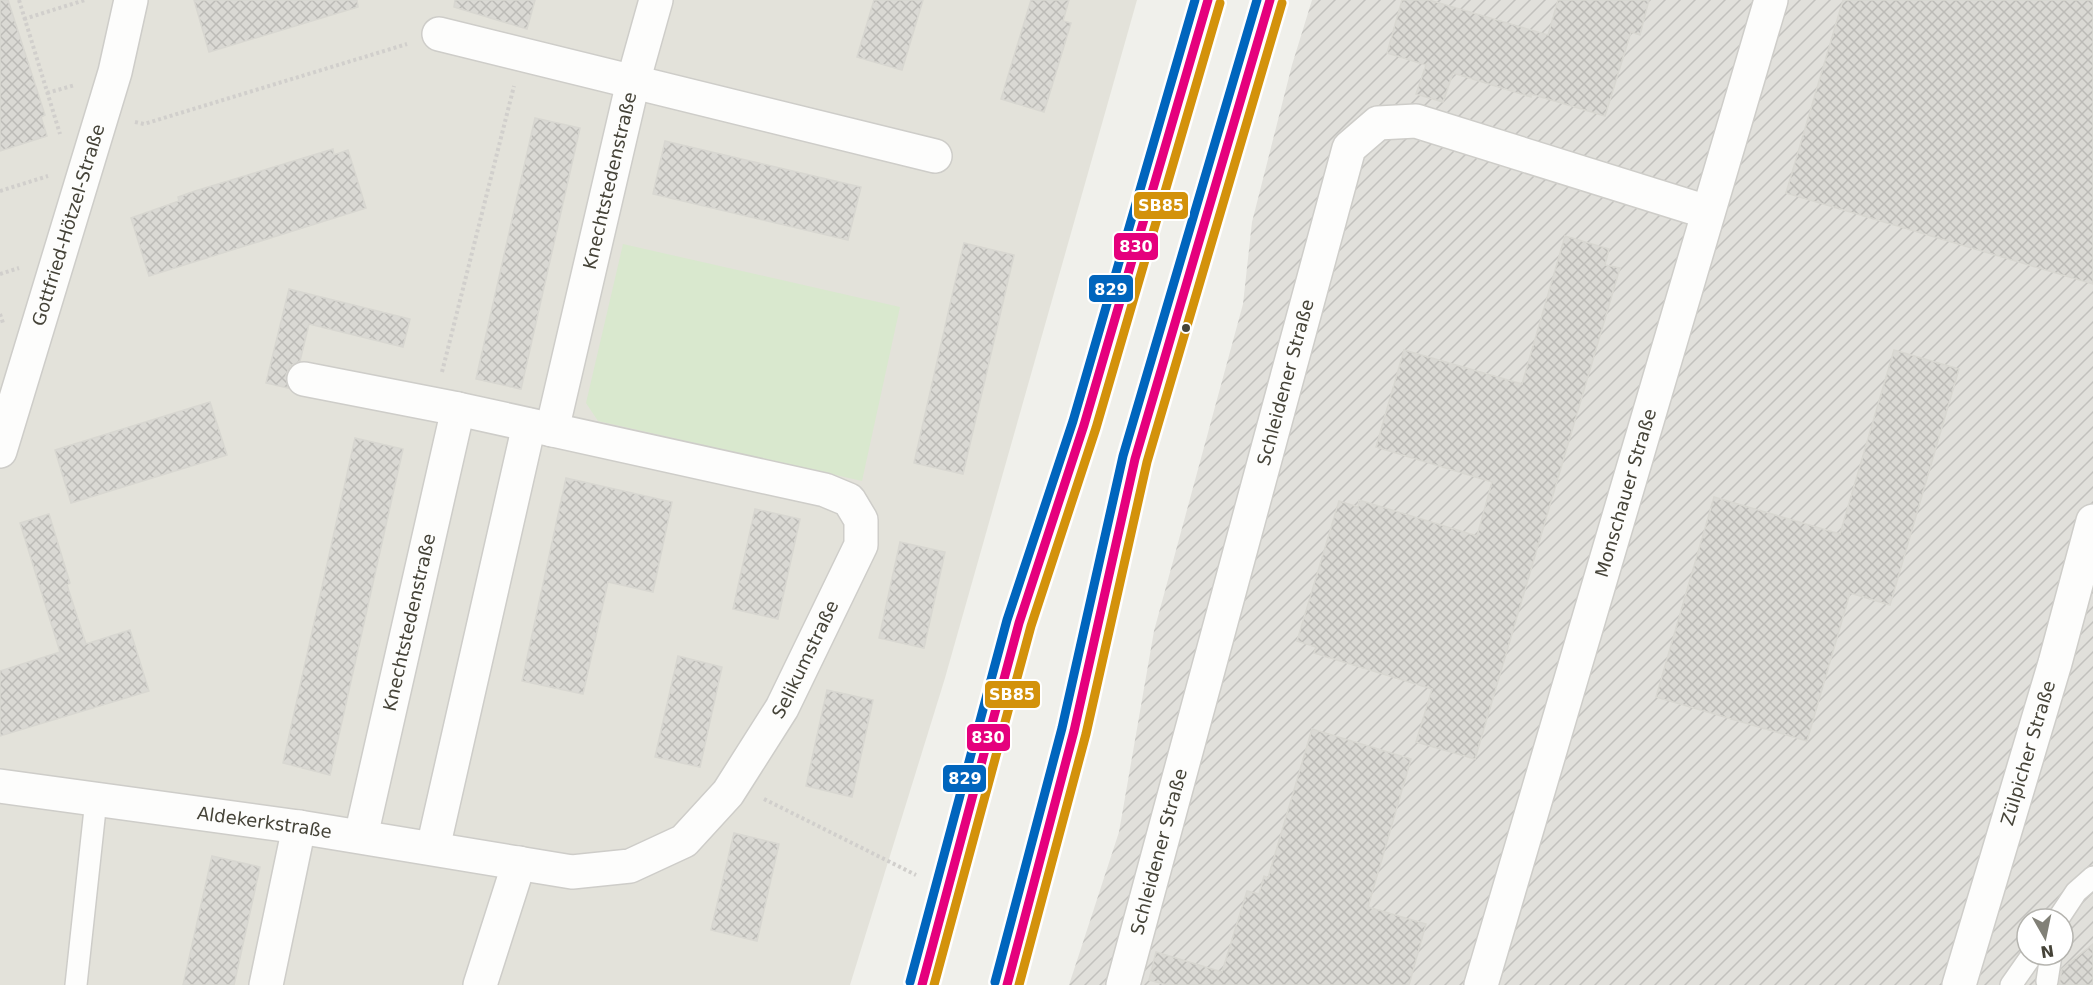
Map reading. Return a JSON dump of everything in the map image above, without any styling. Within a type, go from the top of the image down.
[{"type":"main road","points":[[922,985],[1019,623],[1084,425],[1208,0]]},
{"type":"main road","points":[[1008,984],[1074,731],[1135,459],[1270,0]]},
{"type":"street","name":"Gottfried-Hötzel-Straße","points":[[0,451],[78,171],[102,117],[115,72],[130,0]]},
{"type":"street","name":"Knechtstedenstraße","points":[[433,848],[541,428],[656,0]]},
{"type":"street","name":"Monschauer Straße","points":[[1481,985],[1771,0]]},
{"type":"street","name":"Knechtstedenstraße","points":[[439,34],[935,156]]},
{"type":"street","name":"Schleidener Straße","points":[[1123,985],[1349,148],[1378,123],[1416,121],[1707,212]]},
{"type":"street","points":[[304,379],[541,428]]},
{"type":"street","name":"Knechtstedenstraße","points":[[361,836],[446,407]]},
{"type":"street","name":"Selikumstraße","points":[[433,848],[572,872],[630,866],[684,842],[734,784],[782,708],[861,545],[861,520],[849,500],[825,490],[541,428]]},
{"type":"street","name":"Zülpicher Straße","points":[[1959,985],[2055,663],[2093,521]]},
{"type":"street","name":"Aldekerkstraße","points":[[0,786],[433,848]]},
{"type":"street","points":[[266,985],[299,827]]},
{"type":"street","points":[[480,985],[519,862]]},
{"type":"lane","points":[[76,985],[96,800]]},
{"type":"lane","points":[[2066,907],[2076,892],[2093,877]]},
{"type":"lane","points":[[2011,985],[2024,967]]},
{"type":"lane","points":[[2047,981],[2049,967]]},
{"type":"path","points":[[0,191],[78,171],[19,0]]},
{"type":"path","points":[[24,19],[85,0]]},
{"type":"path","points":[[102,117],[144,124],[439,34]]},
{"type":"path","points":[[446,407],[522,55]]},
{"type":"path","points":[[734,784],[947,891]]},
{"type":"shaded area","points":[[0,0],[1137,0],[945,678],[850,985],[0,985]]},
{"type":"shaded area","points":[[1312,0],[2093,0],[2093,985],[1069,985],[1119,832],[1154,631],[1243,304],[1252,222],[1292,65]]},
{"type":"green space","points":[[623,244],[900,307],[862,481],[598,421],[586,403]]},
{"type":"building","points":[[0,0],[8,0],[45,115],[41,117],[47,136],[0,151]]},
{"type":"building","points":[[194,0],[357,0],[358,7],[209,52]]},
{"type":"building","points":[[455,0],[535,0],[527,29],[454,7]]},
{"type":"building","points":[[874,0],[923,0],[902,70],[857,57]]},
{"type":"building","points":[[1031,0],[1069,0],[1063,21],[1071,23],[1044,112],[1001,99]]},
{"type":"building","points":[[1402,0],[1429,0],[1548,35],[1558,0],[1649,0],[1640,35],[1631,32],[1605,116],[1531,94],[1531,97],[1453,73],[1443,102],[1416,94],[1426,65],[1387,53]]},
{"type":"building","points":[[1843,0],[2093,0],[2093,284],[1786,193]]},
{"type":"building","points":[[535,118],[580,128],[521,389],[476,379]]},
{"type":"building","points":[[665,141],[861,187],[848,240],[653,194]]},
{"type":"building","points":[[333,149],[334,155],[348,150],[366,208],[149,276],[131,218],[179,201],[178,197],[195,191]]},
{"type":"building","points":[[1565,236],[1609,249],[1605,265],[1620,268],[1475,759],[1416,742],[1432,689],[1314,653],[1316,647],[1297,641],[1339,501],[1358,507],[1359,500],[1477,536],[1492,482],[1376,447],[1404,350],[1522,384]]},
{"type":"building","points":[[964,243],[1014,255],[963,474],[914,463]]},
{"type":"building","points":[[289,289],[410,319],[403,347],[309,324],[300,361],[290,366],[286,375],[288,388],[266,383]]},
{"type":"building","points":[[1894,350],[1959,369],[1890,605],[1850,593],[1807,741],[1656,697],[1714,497],[1840,534]]},
{"type":"building","points":[[210,402],[227,455],[71,503],[55,450]]},
{"type":"building","points":[[355,438],[403,449],[330,775],[283,763]]},
{"type":"building","points":[[566,478],[672,502],[653,592],[608,582],[583,694],[522,681]]},
{"type":"building","points":[[755,509],[800,519],[778,619],[733,609]]},
{"type":"building","points":[[49,514],[70,583],[67,585],[86,644],[130,630],[149,691],[0,736],[0,671],[60,652],[20,523]]},
{"type":"building","points":[[900,542],[945,552],[924,648],[879,638]]},
{"type":"building","points":[[678,656],[722,667],[700,767],[655,757]]},
{"type":"building","points":[[827,690],[873,700],[852,797],[806,786]]},
{"type":"building","points":[[1312,729],[1411,759],[1368,907],[1426,924],[1409,985],[1167,985],[1149,980],[1156,952],[1222,972],[1247,891],[1259,894],[1264,876],[1268,878]]},
{"type":"building","points":[[734,833],[779,844],[757,941],[711,930]]},
{"type":"building","points":[[212,856],[260,867],[234,985],[183,985]]},
{"type":"building","points":[[2093,944],[2093,985],[2059,985],[2062,969],[2075,967],[2075,959]]},
{"type":"transit line","name":"829","points":[[910,982],[1007,620],[1073,421],[1195,0]]},
{"type":"transit line","name":"830","points":[[922,985],[1019,623],[1084,425],[1208,0]]},
{"type":"transit line","name":"829","points":[[995,982],[1062,728],[1123,456],[1257,0]]},
{"type":"transit line","name":"830","points":[[1007,985],[1074,731],[1135,459],[1270,0]]},
{"type":"transit line","name":"SB85","points":[[934,985],[1031,626],[1096,428],[1220,3]]},
{"type":"transit line","name":"SB85","points":[[1019,985],[1086,734],[1147,462],[1282,3]]}]
